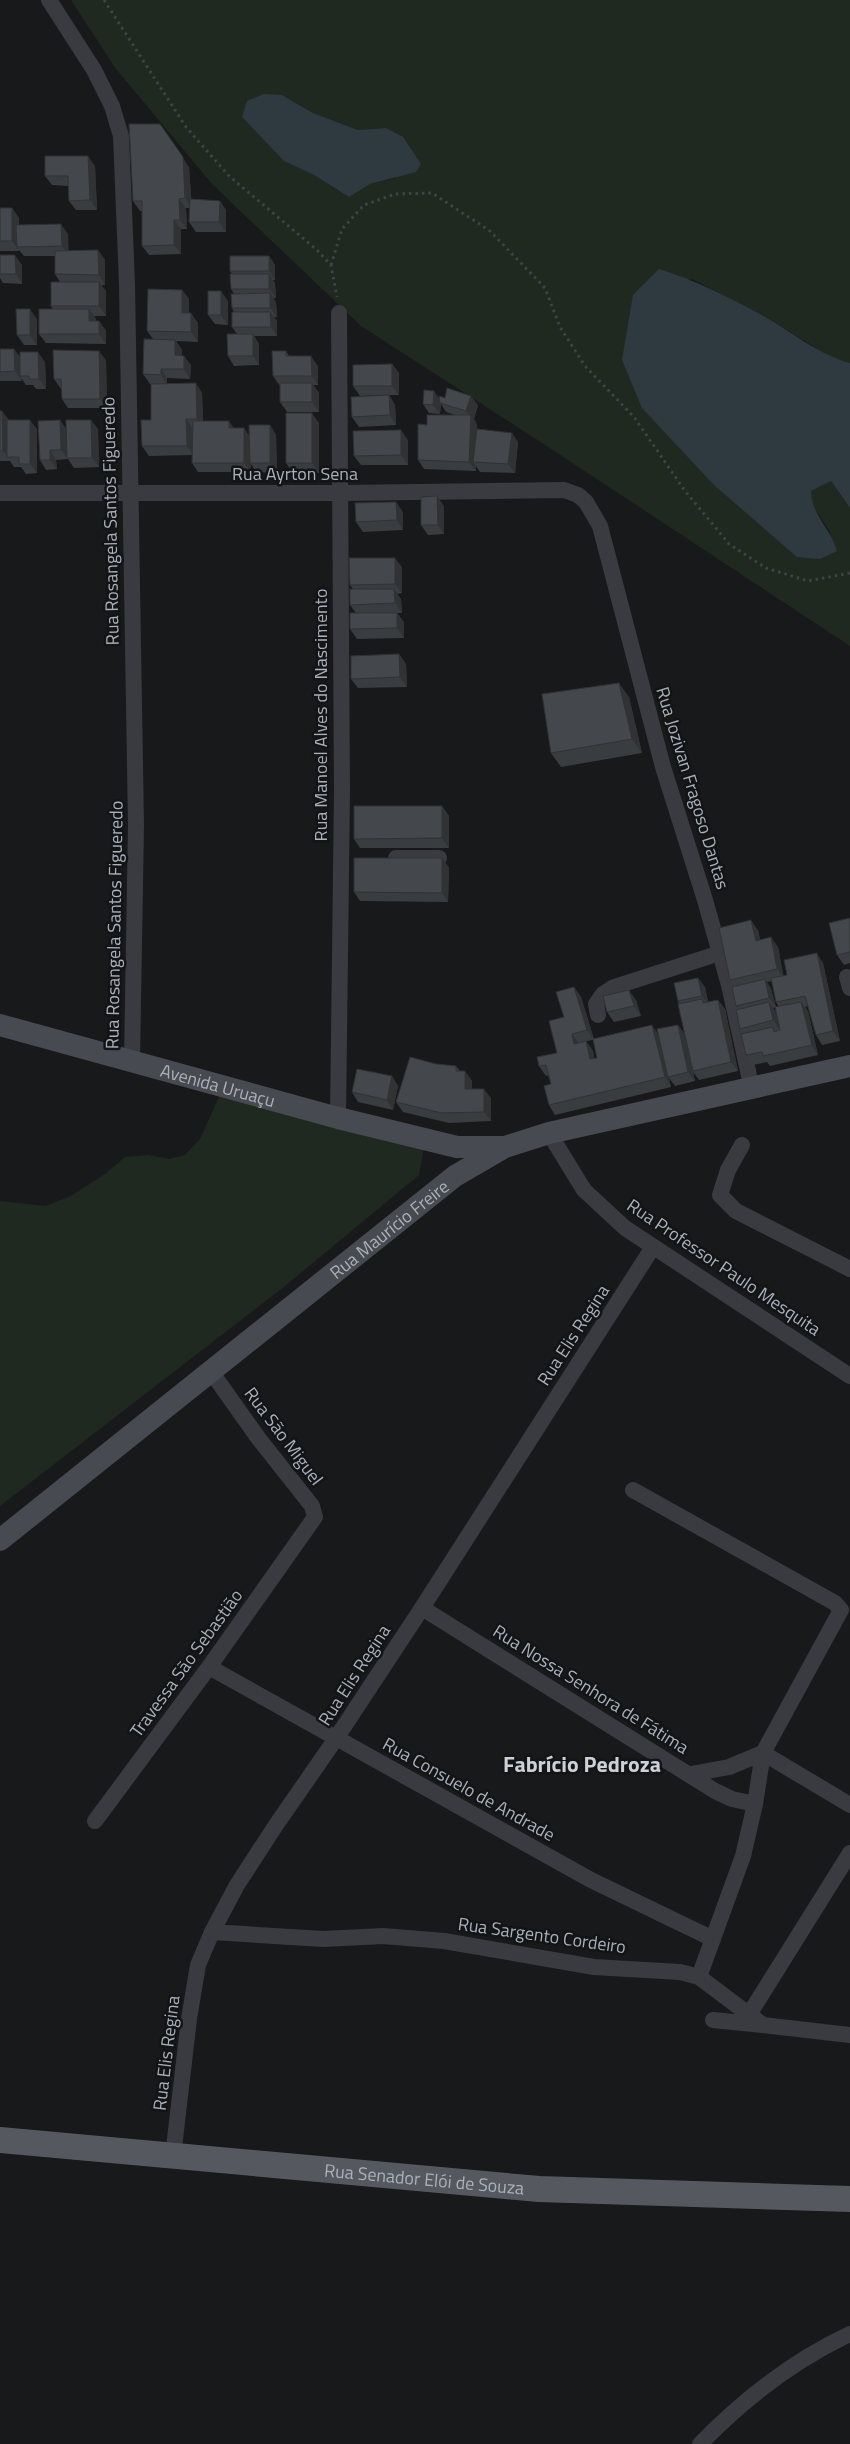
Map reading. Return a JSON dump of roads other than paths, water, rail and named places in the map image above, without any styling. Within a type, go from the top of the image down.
[{"type":"main road","name":"Rua Senador Elói de Souza","points":[[0,2140],[539,2189],[661,2195],[850,2198]]},
{"type":"street","name":"Rua Rosangela Santos Figueredo","points":[[49,0],[97,77],[112,106],[121,136],[127,284],[136,824],[132,1060]]},
{"type":"street","name":"Rua Manoel Alves do Nascimento","points":[[338,1118],[342,791],[339,313]]},
{"type":"street","name":"Rua Ayrton Sena","points":[[0,493],[339,493],[564,490],[578,495],[586,502]]},
{"type":"street","name":"Rua Jozivan Fragoso Dantas","points":[[586,502],[600,526],[663,767],[705,900],[729,985],[752,1088]]},
{"type":"street","points":[[340,859],[360,858]]},
{"type":"street","points":[[380,858],[439,858]]},
{"type":"street","points":[[598,1015],[596,1004],[603,994],[614,987],[720,953]]},
{"type":"street","name":"Avenida Uruaçu","points":[[0,1025],[338,1118],[457,1147],[505,1147]]},
{"type":"street","name":"Rua Maurício Freire","points":[[2,1541],[210,1370],[437,1190],[455,1176],[505,1147],[549,1134],[850,1066]]},
{"type":"street","name":"Rua Professor Paulo Mesquita","points":[[549,1134],[584,1190],[625,1228],[850,1376]]},
{"type":"street","points":[[437,1142],[445,1154],[445,1170],[437,1190]]},
{"type":"street","points":[[742,1145],[728,1170],[720,1195],[736,1211],[850,1268]]},
{"type":"street","name":"Rua Elis Regina","points":[[174,2156],[189,2019],[198,1965],[212,1932],[266,1840],[422,1608],[653,1247]]},
{"type":"street","name":"Rua São Miguel","points":[[210,1370],[259,1439],[314,1509],[314,1517],[308,1527]]},
{"type":"street","points":[[634,1490],[841,1608],[841,1613],[763,1754],[744,1856],[699,1977]]},
{"type":"street","name":"Travessa São Sebastião","points":[[95,1821],[209,1667],[308,1527]]},
{"type":"street","name":"Rua Nossa Senhora de Fátima","points":[[422,1608],[691,1774],[729,1766],[763,1754]]},
{"type":"street","name":"Rua Consuelo de Andrade","points":[[209,1667],[582,1875],[713,1939]]},
{"type":"street","points":[[763,1754],[850,1805]]},
{"type":"street","points":[[691,1774],[732,1799],[755,1804]]},
{"type":"street","points":[[750,2013],[850,1853]]},
{"type":"street","name":"Rua Sargento Cordeiro","points":[[212,1932],[323,1939],[383,1936],[444,1941],[594,1967],[664,1970],[699,1977],[750,2013],[763,2025]]},
{"type":"street","points":[[713,2020],[850,2036]]},
{"type":"street","points":[[700,2444],[755,2393],[826,2345],[850,2334]]},
{"type":"district","name":"Fabrício Pedroza","points":[[582,1764]]}]
